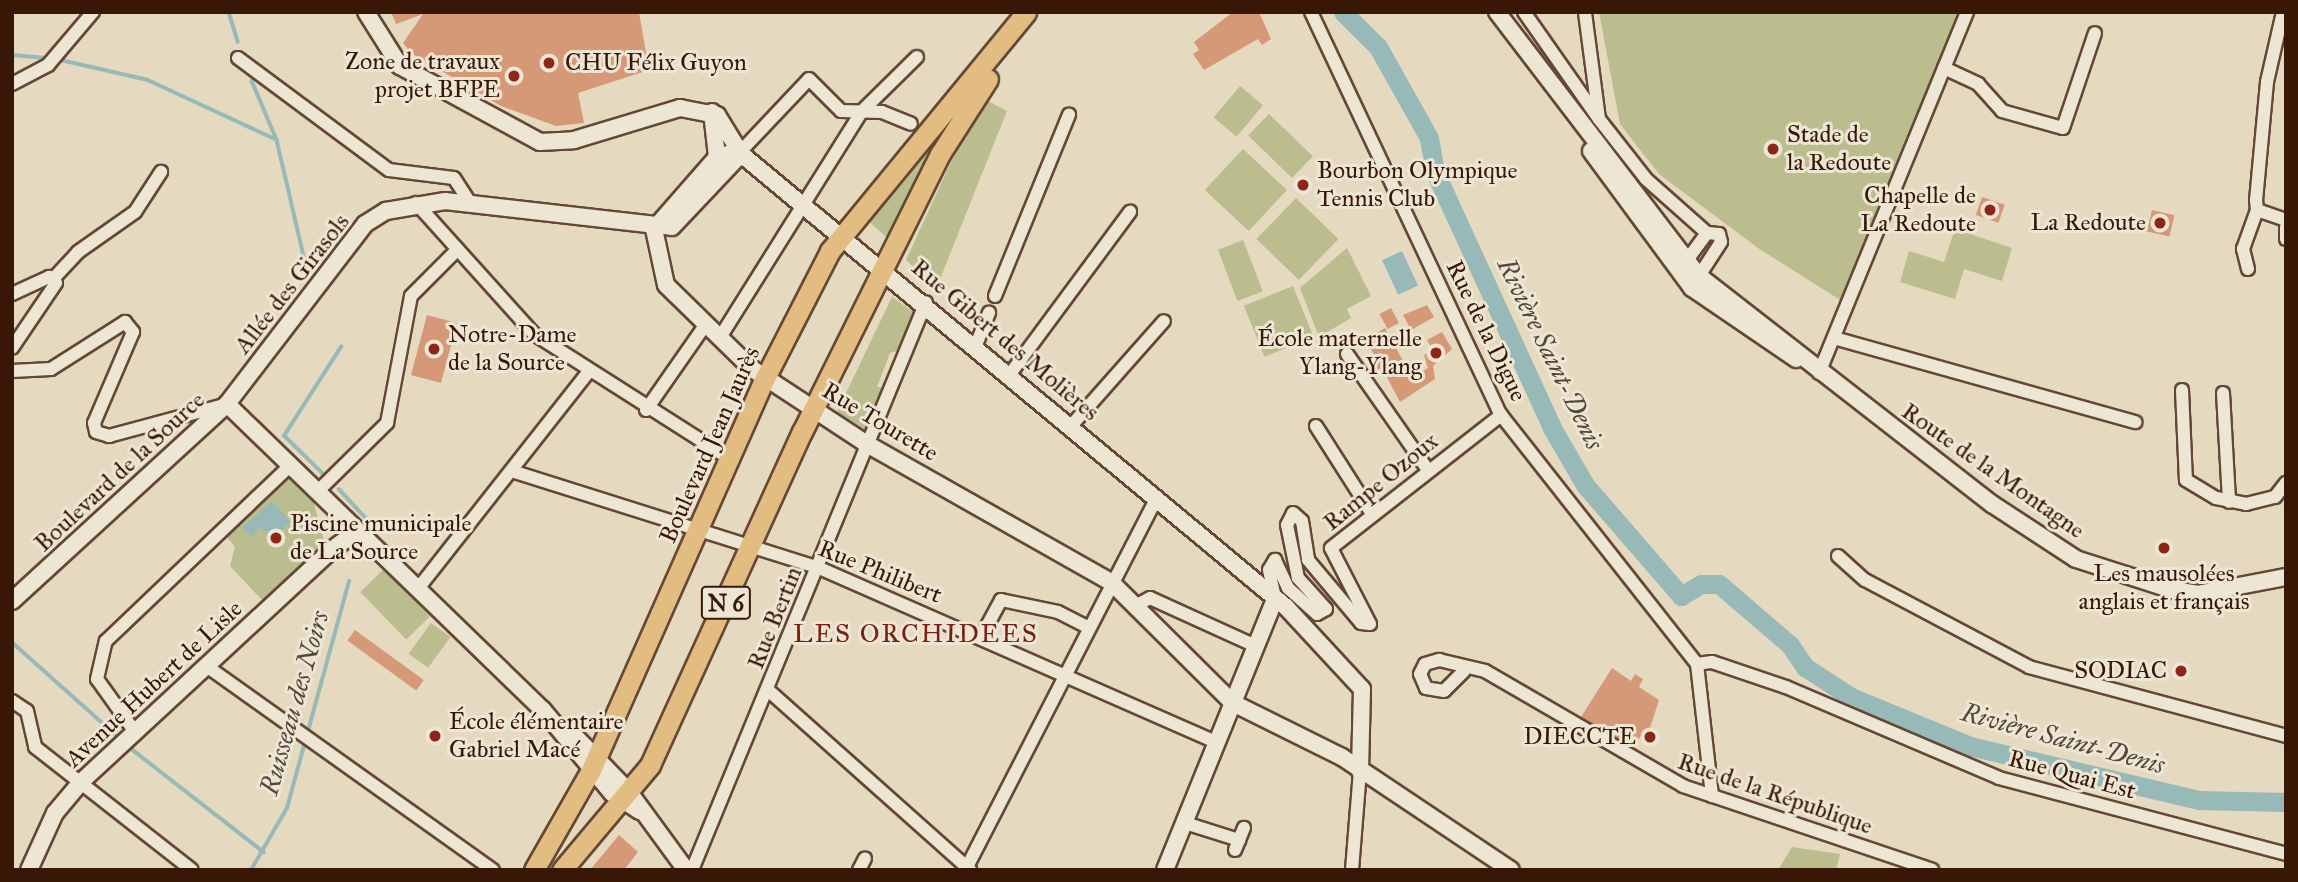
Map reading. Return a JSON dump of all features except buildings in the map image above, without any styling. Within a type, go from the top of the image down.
[{"type":"main road","name":"N 6","points":[[562,870],[625,796],[659,747],[814,409],[940,154],[985,73],[1026,12]]},
{"type":"main road","name":"N 6","points":[[985,73],[1041,12]]},
{"type":"main road","name":"Boulevard Jean Jaurès","points":[[534,870],[594,764],[765,378],[841,236],[985,73]]},
{"type":"street","points":[[12,84],[48,65],[93,12]]},
{"type":"street","points":[[366,12],[400,66],[540,142],[574,140],[680,108],[712,112],[717,157]]},
{"type":"street","name":"Rue de la Digue","points":[[1311,12],[1501,415],[1697,664]]},
{"type":"street","name":"Route de la Montagne","points":[[1497,12],[1695,282],[1815,369],[1992,505],[2076,559],[2186,593],[2286,577]]},
{"type":"street","points":[[1524,12],[1599,119],[1646,179],[1707,233],[1719,234],[1721,242],[1695,282]]},
{"type":"street","points":[[1585,12],[1599,119]]},
{"type":"street","points":[[1815,369],[1833,338],[1967,12]]},
{"type":"street","points":[[2248,269],[2243,249],[2257,210],[2267,82],[2283,12]]},
{"type":"street","points":[[1944,68],[1978,84],[2001,111],[2063,128],[2095,33]]},
{"type":"street","points":[[719,340],[801,201],[862,111],[917,57]]},
{"type":"street","points":[[238,58],[389,170],[454,178],[470,203]]},
{"type":"street","points":[[654,229],[683,220],[740,152],[809,79],[841,111],[862,111],[911,124]]},
{"type":"street","name":"Rue Gibert des Molières","points":[[712,112],[740,152],[926,302],[1157,498],[1274,602],[1362,689],[1361,763]]},
{"type":"street","points":[[995,296],[1069,115]]},
{"type":"street","points":[[654,229],[717,157],[740,152]]},
{"type":"street","points":[[12,294],[54,278],[78,252],[135,212],[161,172]]},
{"type":"street","points":[[416,203],[534,334],[646,410],[730,459]]},
{"type":"street","name":"Allée des Girasols","points":[[227,404],[365,224],[416,203],[470,203],[654,229]]},
{"type":"street","points":[[2257,210],[2286,220]]},
{"type":"street","points":[[1010,374],[1130,212]]},
{"type":"street","points":[[2286,227],[2286,239]]},
{"type":"street","name":"Rue Tourette","points":[[654,229],[666,285],[704,327],[765,378],[865,443],[1111,582],[1233,703],[1342,757],[1361,763],[1505,867]]},
{"type":"street","points":[[1682,267],[1707,233]]},
{"type":"street","points":[[318,491],[387,423],[411,296],[457,248]]},
{"type":"street","points":[[12,348],[55,289],[54,278]]},
{"type":"street","name":"Rue Bertin","points":[[692,870],[768,690],[865,443],[926,302]]},
{"type":"street","points":[[976,345],[989,312]]},
{"type":"street","points":[[1071,426],[1164,321]]},
{"type":"street","points":[[12,371],[51,369],[125,322],[133,332],[94,422],[96,432],[109,436],[227,404],[334,507],[344,525],[364,536],[420,586],[543,710],[640,811],[686,870]]},
{"type":"street","points":[[646,410],[704,327]]},
{"type":"street","points":[[1833,338],[2135,422]]},
{"type":"street","points":[[1347,354],[1428,470]]},
{"type":"street","points":[[420,586],[515,472],[589,371]]},
{"type":"street","points":[[2182,390],[2186,480],[2229,502],[2266,501],[2286,483]]},
{"type":"street","points":[[2223,394],[2229,502]]},
{"type":"street","name":"Boulevard de la Source","points":[[12,601],[227,404]]},
{"type":"street","name":"Rampe Ozoux","points":[[1274,602],[1269,564],[1275,560],[1288,588],[1317,614],[1326,609],[1298,578],[1287,525],[1293,513],[1303,521],[1308,560],[1361,623],[1370,624],[1370,614],[1331,555],[1336,542],[1501,415]]},
{"type":"street","points":[[1317,426],[1372,514]]},
{"type":"street","points":[[135,732],[97,679],[106,641],[291,466]]},
{"type":"street","name":"Rue Philibert","points":[[515,472],[817,567],[1065,672],[1218,743]]},
{"type":"street","points":[[768,690],[969,868],[1087,627],[1157,498]]},
{"type":"street","points":[[333,549],[344,525]]},
{"type":"street","name":"Avenue Hubert de Lisle","points":[[29,870],[55,813],[81,782],[333,549],[350,536],[364,536]]},
{"type":"street","points":[[1838,556],[1865,580],[2029,667],[2286,736]]},
{"type":"street","points":[[1135,606],[1150,598],[1256,646]]},
{"type":"street","points":[[981,637],[1001,600],[1058,612],[1087,627]]},
{"type":"street","points":[[1165,870],[1274,602]]},
{"type":"street","name":"Rue Quai Est","points":[[1697,664],[1712,662],[1786,687],[1999,778],[2286,854]]},
{"type":"street","points":[[1697,664],[1712,796]]},
{"type":"street","points":[[208,667],[493,870]]},
{"type":"street","name":"Rue de la République","points":[[1464,670],[1478,669],[1518,688],[1661,776],[1712,796],[1932,870]]},
{"type":"street","points":[[12,701],[27,712],[35,747],[192,870]]},
{"type":"street","points":[[1352,870],[1361,763]]},
{"type":"street","points":[[1185,823],[1239,840]]},
{"type":"green space","name":"Stade de la Redoute","points":[[1599,12],[1962,12],[1845,303],[1758,248],[1659,174],[1620,124]]},
{"type":"green space","points":[[1240,86],[1263,105],[1237,137],[1214,117]]},
{"type":"green space","points":[[988,101],[1007,111],[936,289],[906,260],[961,140]]},
{"type":"green space","points":[[1269,114],[1313,156],[1292,178],[1248,136]]},
{"type":"green space","points":[[936,138],[939,142],[891,241],[866,219]]},
{"type":"green space","points":[[1243,149],[1287,190],[1249,231],[1205,190]]},
{"type":"green space","points":[[1296,198],[1338,239],[1299,280],[1256,239]]},
{"type":"green space","points":[[1955,229],[2012,248],[2002,281],[1964,269],[1955,299],[1900,282],[1909,251],[1944,262]]},
{"type":"green space","points":[[1243,240],[1263,291],[1238,301],[1218,250]]},
{"type":"green space","points":[[1347,248],[1371,296],[1347,309],[1351,318],[1319,337],[1300,288]]},
{"type":"green space","points":[[1293,286],[1314,337],[1264,357],[1244,306]]},
{"type":"green space","points":[[892,297],[916,314],[900,350],[890,353],[877,387],[886,387],[866,430],[837,412]]},
{"type":"green space","name":"Piscine municipale de La Source","points":[[290,478],[314,503],[324,541],[264,602],[230,566],[235,547],[226,536]]},
{"type":"green space","points":[[384,569],[430,616],[406,639],[360,592]]},
{"type":"green space","points":[[431,623],[450,637],[428,668],[409,654]]},
{"type":"green space","points":[[1792,847],[1840,854],[1836,870],[1778,870]]},
{"type":"water","points":[[1402,251],[1418,285],[1398,295],[1382,260]]},
{"type":"water","points":[[272,501],[291,522],[272,539],[261,527],[251,537],[242,528]]},
{"type":"waterway","name":"Ruisseau des Noirs","points":[[229,12],[238,42]]},
{"type":"waterway","name":"Rivière Saint-Denis","points":[[1343,12],[1378,47],[1429,138],[1435,172],[1552,428],[1585,485],[1681,596],[1701,584],[1719,584],[1790,645],[1805,667],[1851,697],[1970,746],[2198,800],[2286,802]]},
{"type":"waterway","points":[[12,55],[46,58]]},
{"type":"waterway","points":[[61,60],[148,80],[277,140]]},
{"type":"waterway","name":"Ruisseau des Noirs","points":[[252,81],[277,140],[306,265]]},
{"type":"waterway","name":"Ruisseau des Noirs","points":[[323,474],[284,436],[341,347]]},
{"type":"waterway","name":"Ruisseau des Noirs","points":[[339,489],[379,532]]},
{"type":"waterway","name":"Ruisseau des Noirs","points":[[251,870],[287,808],[349,581]]},
{"type":"waterway","points":[[12,642],[117,736]]},
{"type":"waterway","points":[[129,747],[264,852]]},
{"type":"place","name":"CHU Félix Guyon","points":[[549,63]]},
{"type":"place","name":"Zone de travaux projet BFPE","points":[[514,76]]},
{"type":"place","name":"Stade de la Redoute","points":[[1773,149]]},
{"type":"place","name":"Bourbon Olympique Tennis Club","points":[[1303,185]]},
{"type":"place","name":"Chapelle de La Redoute","points":[[1990,210]]},
{"type":"place","name":"La Redoute","points":[[2160,223]]},
{"type":"place","name":"Notre-Dame de la Source","points":[[434,349]]},
{"type":"place","name":"École maternelle Ylang-Ylang","points":[[1436,353]]},
{"type":"place","name":"Piscine municipale de La Source","points":[[276,538]]},
{"type":"place","name":"Les mausolées anglais et français","points":[[2164,548]]},
{"type":"place","name":"SODIAC","points":[[2181,671]]},
{"type":"place","name":"École élémentaire Gabriel Macé","points":[[435,736]]},
{"type":"place","name":"DIECCTE","points":[[1650,737]]},
{"type":"district","name":"LES ORCHIDEES","points":[[916,634]]}]
